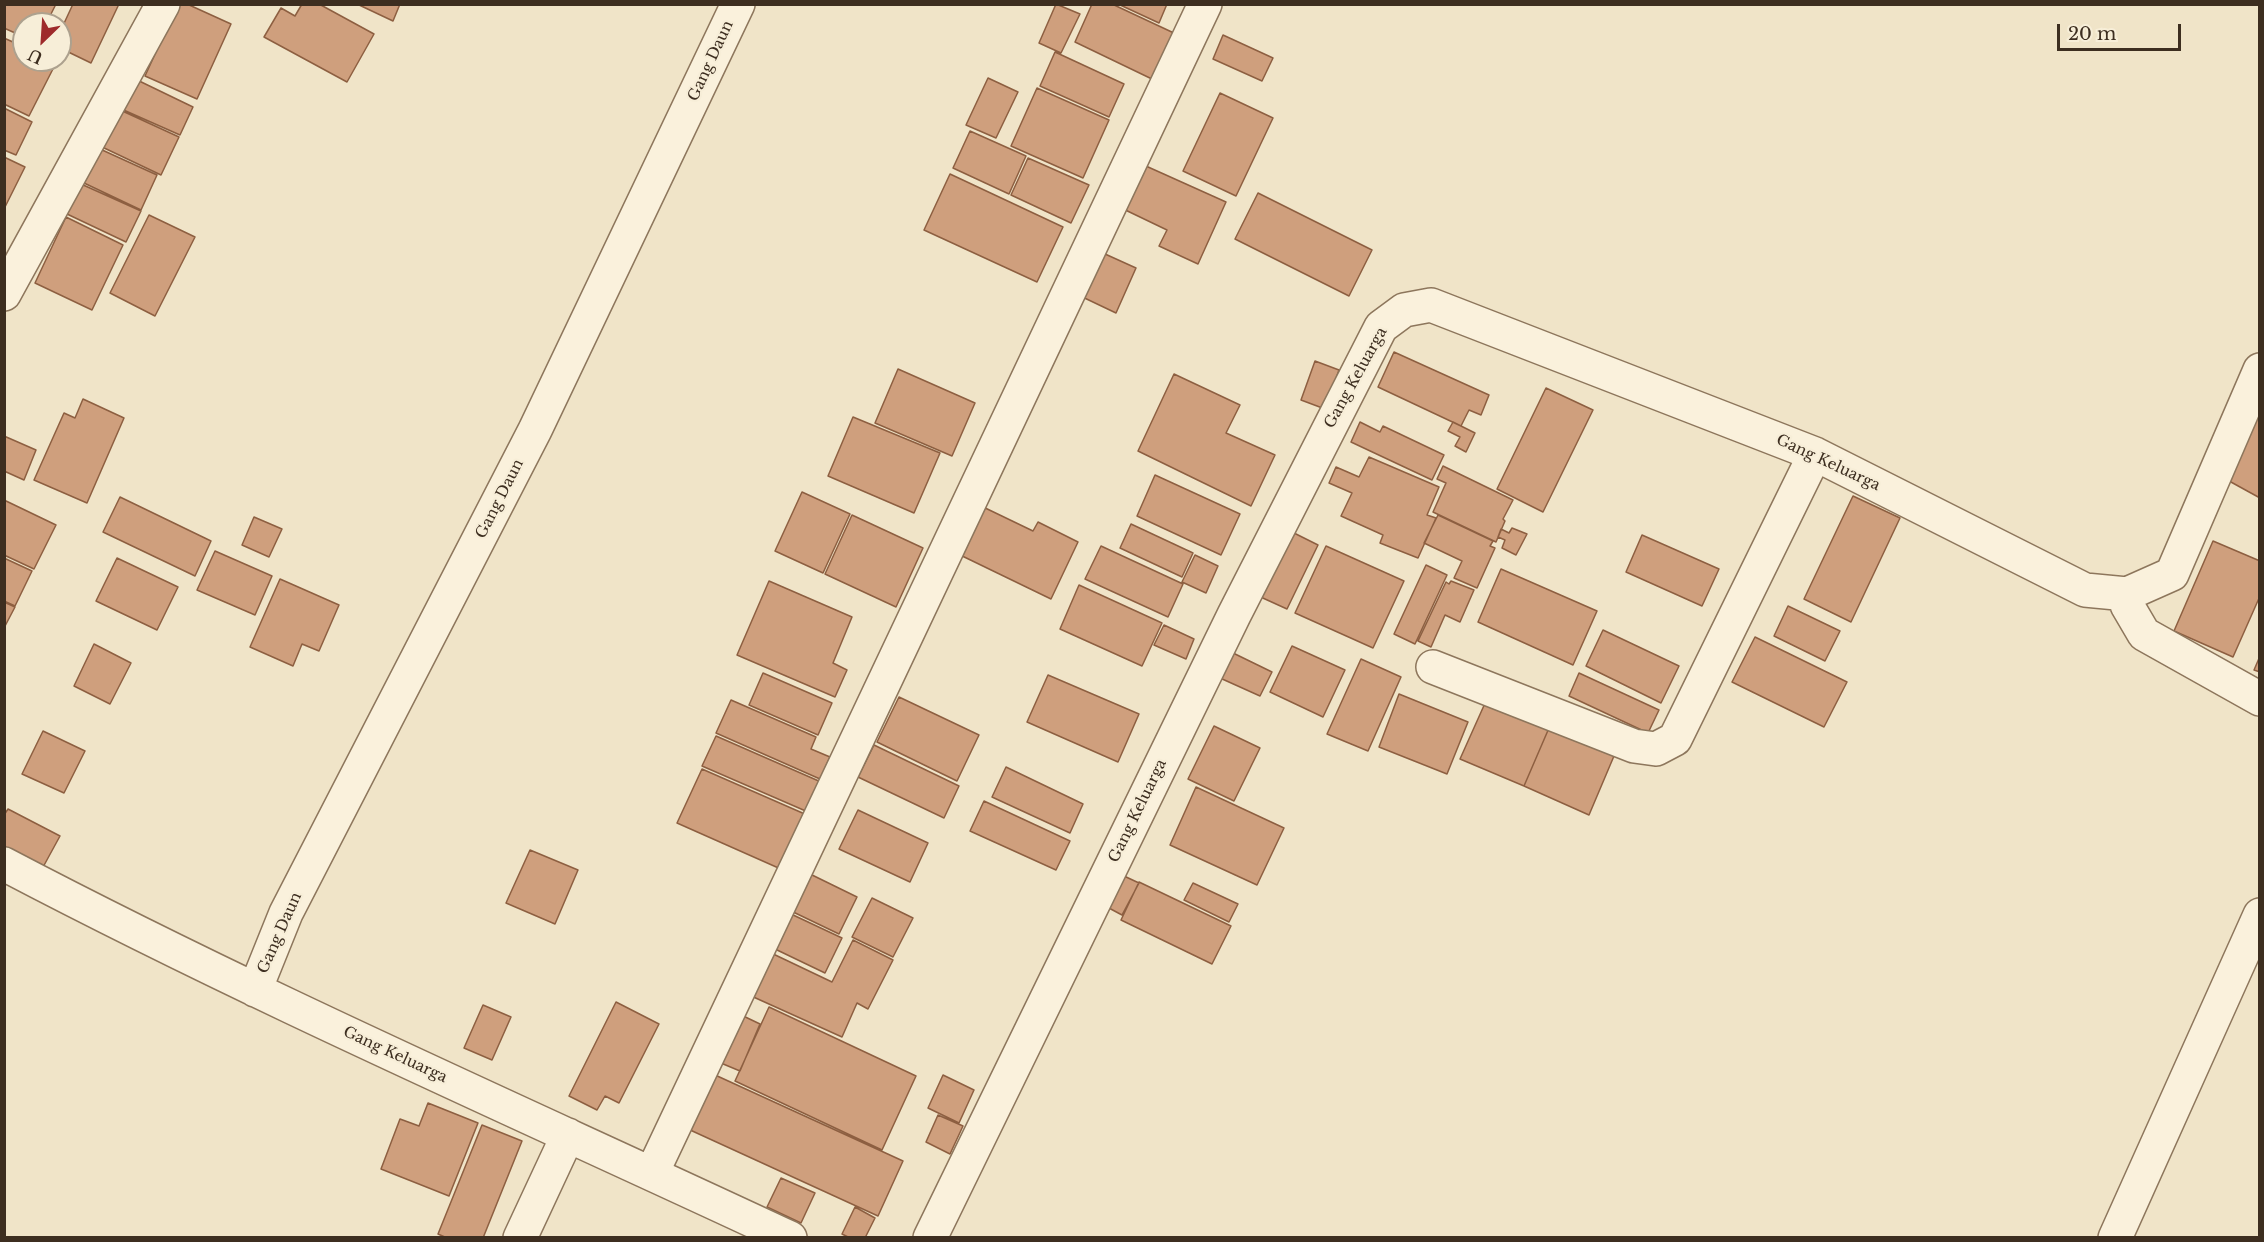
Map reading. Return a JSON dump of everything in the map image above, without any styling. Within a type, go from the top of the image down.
[{"type":"street","points":[[4,294],[163,4]]},
{"type":"street","name":"Gang Daun","points":[[255,990],[286,914],[535,430],[738,4]]},
{"type":"street","points":[[652,1173],[1205,4]]},
{"type":"street","name":"Gang Keluarga","points":[[930,1238],[1249,583],[1381,327],[1404,310],[1431,305],[1815,454],[2085,590],[2127,594],[2172,574],[2259,370]]},
{"type":"street","points":[[1433,667],[1634,746],[1656,749],[1675,739],[1815,454]]},
{"type":"street","points":[[2127,594],[2127,605],[2144,634],[2259,699]]},
{"type":"street","name":"Gang Keluarga","points":[[4,864],[123,927],[255,990],[790,1238]]},
{"type":"street","points":[[2115,1238],[2259,915]]},
{"type":"street","points":[[520,1238],[568,1135]]},
{"type":"building","points":[[4,4],[56,4],[52,12],[12,12],[12,32],[4,28]]},
{"type":"building","points":[[73,4],[119,4],[91,63],[72,54],[72,12],[69,12]]},
{"type":"building","points":[[178,4],[187,4],[231,24],[197,99],[145,76]]},
{"type":"building","points":[[302,4],[319,4],[374,34],[347,82],[264,37],[281,8],[295,16]]},
{"type":"building","points":[[357,4],[400,4],[393,21]]},
{"type":"building","points":[[1056,4],[1080,14],[1061,53],[1039,43]]},
{"type":"building","points":[[1092,4],[1112,4],[1176,34],[1154,80],[1075,42]]},
{"type":"building","points":[[1118,4],[1167,4],[1159,23]]},
{"type":"building","points":[[1223,35],[1273,58],[1262,81],[1213,59]]},
{"type":"building","points":[[4,38],[12,42],[12,72],[51,72],[29,116],[4,104]]},
{"type":"building","points":[[1055,52],[1124,84],[1109,117],[1040,86]]},
{"type":"building","points":[[133,78],[193,107],[180,135],[119,108]]},
{"type":"building","points":[[988,78],[1018,92],[996,138],[966,125]]},
{"type":"building","points":[[1037,88],[1109,120],[1083,178],[1011,146]]},
{"type":"building","points":[[1220,93],[1273,118],[1236,196],[1183,171]]},
{"type":"building","points":[[4,108],[32,122],[16,155],[4,150]]},
{"type":"building","points":[[118,109],[179,137],[161,175],[100,146]]},
{"type":"building","points":[[970,131],[1026,156],[1009,194],[953,168]]},
{"type":"building","points":[[100,149],[157,175],[141,210],[84,183]]},
{"type":"building","points":[[4,157],[25,167],[4,209]]},
{"type":"building","points":[[1028,158],[1089,185],[1071,223],[1011,195]]},
{"type":"building","points":[[1137,162],[1226,202],[1198,264],[1159,246],[1167,230],[1117,206]]},
{"type":"building","points":[[950,174],[1063,227],[1037,282],[924,230]]},
{"type":"building","points":[[81,184],[141,211],[126,242],[67,214]]},
{"type":"building","points":[[1258,193],[1372,250],[1349,296],[1235,239]]},
{"type":"building","points":[[149,215],[195,237],[155,316],[110,293]]},
{"type":"building","points":[[66,217],[123,245],[92,310],[35,283]]},
{"type":"building","points":[[1094,249],[1136,268],[1116,313],[1074,293]]},
{"type":"building","points":[[1394,352],[1489,395],[1481,415],[1469,410],[1461,426],[1378,387]]},
{"type":"building","points":[[1315,361],[1339,370],[1325,409],[1301,400]]},
{"type":"building","points":[[898,369],[975,403],[952,456],[875,423]]},
{"type":"building","points":[[1174,374],[1240,405],[1226,433],[1275,455],[1251,506],[1138,451]]},
{"type":"building","points":[[1546,388],[1593,410],[1543,512],[1497,489]]},
{"type":"building","points":[[83,399],[124,418],[87,503],[34,480],[64,413],[75,418]]},
{"type":"building","points":[[2260,405],[2260,498],[2220,476]]},
{"type":"building","points":[[853,417],[940,453],[914,513],[828,476]]},
{"type":"building","points":[[1360,422],[1380,432],[1383,426],[1444,455],[1432,480],[1351,442]]},
{"type":"building","points":[[1453,422],[1475,433],[1466,452],[1455,446],[1460,437],[1448,431]]},
{"type":"building","points":[[4,436],[36,450],[24,480],[4,471]]},
{"type":"building","points":[[1369,457],[1439,487],[1427,515],[1436,518],[1418,558],[1380,543],[1383,535],[1341,516],[1352,493],[1329,483],[1336,467],[1359,477]]},
{"type":"building","points":[[1443,466],[1513,500],[1503,519],[1505,521],[1496,542],[1433,512],[1446,483],[1437,479]]},
{"type":"building","points":[[1155,475],[1240,514],[1221,555],[1137,516]]},
{"type":"building","points":[[802,492],[850,514],[823,573],[775,551]]},
{"type":"building","points":[[1853,496],[1900,518],[1851,622],[1804,599]]},
{"type":"building","points":[[120,497],[211,541],[195,576],[103,532]]},
{"type":"building","points":[[4,500],[56,525],[34,569],[4,555]]},
{"type":"building","points":[[979,505],[1033,531],[1038,522],[1078,542],[1051,599],[956,553]]},
{"type":"building","points":[[852,515],[923,548],[896,607],[825,574]]},
{"type":"building","points":[[1438,515],[1493,541],[1490,546],[1495,548],[1477,588],[1454,578],[1462,561],[1424,543]]},
{"type":"building","points":[[254,517],[282,529],[269,557],[242,545]]},
{"type":"building","points":[[1131,524],[1193,553],[1182,577],[1120,548]]},
{"type":"building","points":[[1512,528],[1527,534],[1516,555],[1502,548],[1505,540],[1498,537],[1501,529],[1509,533]]},
{"type":"building","points":[[1286,529],[1318,545],[1287,609],[1254,594]]},
{"type":"building","points":[[1642,535],[1719,569],[1702,606],[1626,572]]},
{"type":"building","points":[[2213,541],[2260,561],[2260,596],[2233,657],[2174,631]]},
{"type":"building","points":[[1101,546],[1183,584],[1168,617],[1085,579]]},
{"type":"building","points":[[1326,546],[1404,581],[1373,648],[1295,613]]},
{"type":"building","points":[[215,551],[272,576],[255,615],[197,590]]},
{"type":"building","points":[[1195,555],[1218,566],[1206,593],[1182,582]]},
{"type":"building","points":[[4,558],[32,571],[15,606],[4,601]]},
{"type":"building","points":[[117,558],[178,587],[157,630],[96,601]]},
{"type":"building","points":[[1426,565],[1447,575],[1415,644],[1394,634]]},
{"type":"building","points":[[1501,569],[1597,611],[1573,665],[1478,622]]},
{"type":"building","points":[[280,579],[339,605],[319,651],[302,644],[293,666],[250,647]]},
{"type":"building","points":[[769,581],[852,617],[833,663],[847,670],[835,697],[737,655]]},
{"type":"building","points":[[1451,581],[1474,590],[1460,622],[1445,615],[1431,647],[1418,641],[1446,582],[1449,584]]},
{"type":"building","points":[[1079,585],[1162,623],[1142,666],[1060,629]]},
{"type":"building","points":[[4,602],[15,607],[4,628]]},
{"type":"building","points":[[1788,606],[1840,631],[1825,661],[1774,636]]},
{"type":"building","points":[[1164,625],[1194,639],[1186,659],[1154,645]]},
{"type":"building","points":[[1603,630],[1679,666],[1661,703],[1586,666]]},
{"type":"building","points":[[1755,637],[1847,682],[1824,727],[1732,682]]},
{"type":"building","points":[[94,644],[131,663],[110,704],[74,686]]},
{"type":"building","points":[[1292,646],[1345,670],[1323,717],[1270,692]]},
{"type":"building","points":[[1231,652],[1272,672],[1260,696],[1220,678]]},
{"type":"building","points":[[2260,656],[2260,672],[2254,670]]},
{"type":"building","points":[[1361,659],[1401,677],[1368,751],[1327,734]]},
{"type":"building","points":[[763,673],[832,703],[818,735],[749,705]]},
{"type":"building","points":[[1579,673],[1659,710],[1648,733],[1569,696]]},
{"type":"building","points":[[1048,675],[1139,714],[1118,762],[1027,722]]},
{"type":"building","points":[[1399,694],[1468,722],[1447,774],[1379,747]]},
{"type":"building","points":[[899,697],[979,735],[957,781],[877,742]]},
{"type":"building","points":[[731,700],[816,737],[811,749],[830,757],[820,779],[716,733]]},
{"type":"building","points":[[1486,701],[1549,728],[1524,786],[1460,759]]},
{"type":"building","points":[[1214,726],[1260,748],[1234,801],[1188,779]]},
{"type":"building","points":[[1549,728],[1614,756],[1589,815],[1524,786]]},
{"type":"building","points":[[43,731],[85,751],[64,793],[22,774]]},
{"type":"building","points":[[716,736],[821,782],[808,812],[702,766]]},
{"type":"building","points":[[874,745],[959,786],[944,818],[858,777]]},
{"type":"building","points":[[1006,767],[1083,804],[1070,833],[992,797]]},
{"type":"building","points":[[702,769],[807,815],[783,870],[677,823]]},
{"type":"building","points":[[1196,787],[1284,828],[1257,885],[1170,845]]},
{"type":"building","points":[[984,801],[1070,841],[1056,870],[970,831]]},
{"type":"building","points":[[8,809],[60,836],[42,869],[4,850],[4,815]]},
{"type":"building","points":[[858,810],[928,843],[910,882],[839,849]]},
{"type":"building","points":[[530,850],[578,870],[555,924],[506,903]]},
{"type":"building","points":[[808,873],[857,897],[839,934],[789,910]]},
{"type":"building","points":[[1124,876],[1139,883],[1122,915],[1107,907]]},
{"type":"building","points":[[1139,882],[1231,926],[1212,964],[1121,920]]},
{"type":"building","points":[[1193,883],[1238,904],[1229,922],[1184,900]]},
{"type":"building","points":[[872,898],[913,918],[893,957],[852,937]]},
{"type":"building","points":[[791,914],[842,938],[825,973],[775,949]]},
{"type":"building","points":[[853,940],[893,960],[868,1009],[857,1003],[842,1037],[749,995],[769,952],[832,982]]},
{"type":"building","points":[[616,1002],[659,1024],[619,1103],[605,1096],[597,1110],[569,1096]]},
{"type":"building","points":[[483,1005],[511,1017],[492,1060],[464,1048]]},
{"type":"building","points":[[769,1007],[916,1076],[882,1150],[735,1081]]},
{"type":"building","points":[[737,1013],[760,1024],[740,1071],[716,1061]]},
{"type":"building","points":[[702,1069],[903,1161],[878,1216],[677,1124]]},
{"type":"building","points":[[943,1075],[974,1090],[959,1123],[928,1108]]},
{"type":"building","points":[[428,1103],[478,1123],[449,1196],[381,1169],[400,1119],[419,1126]]},
{"type":"building","points":[[938,1115],[963,1126],[950,1154],[926,1142]]},
{"type":"building","points":[[482,1125],[522,1141],[483,1238],[447,1238],[438,1234]]},
{"type":"building","points":[[781,1178],[815,1193],[801,1223],[767,1207]]},
{"type":"building","points":[[855,1207],[875,1218],[865,1238],[850,1238],[842,1234]]}]
